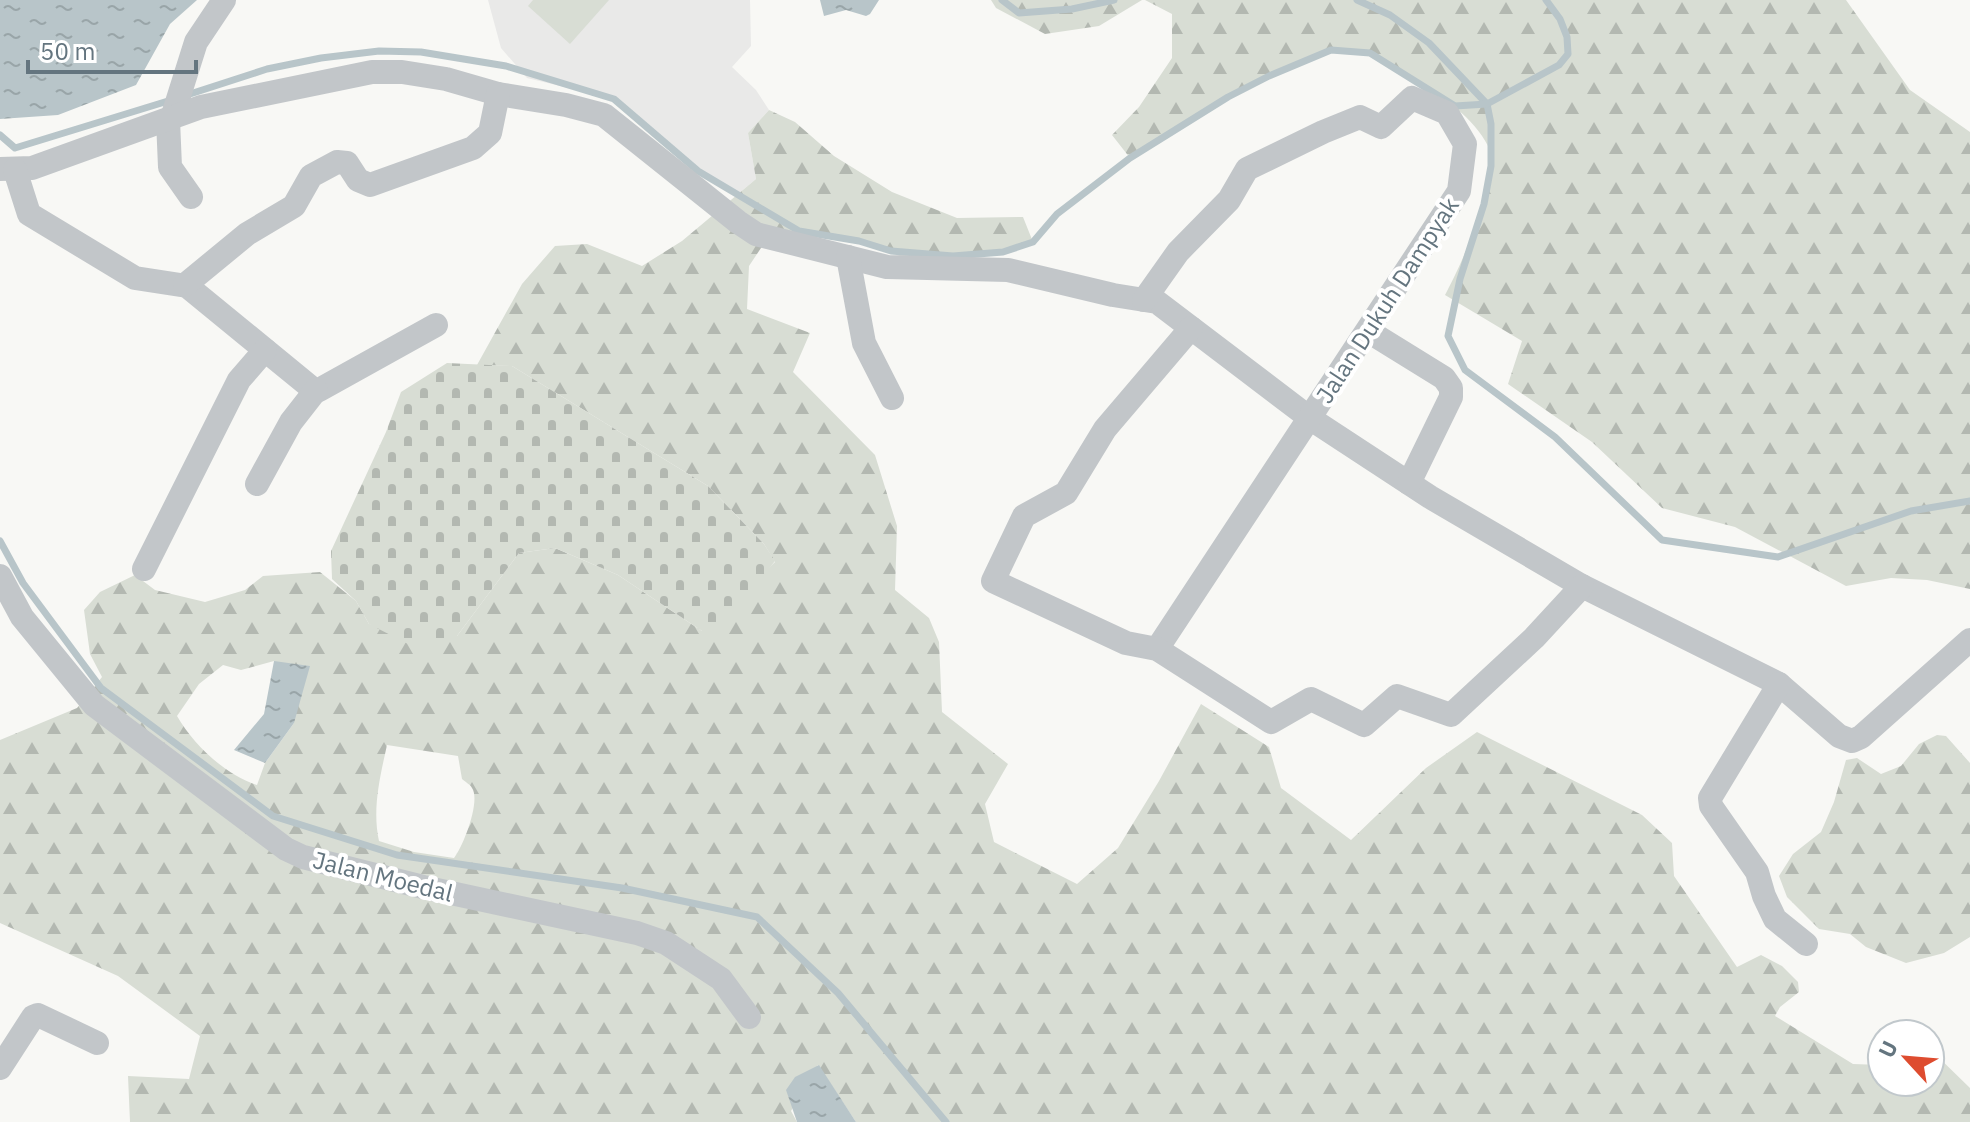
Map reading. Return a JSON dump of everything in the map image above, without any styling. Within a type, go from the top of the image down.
[{"type":"street","points":[[191,197],[170,167],[170,119],[196,42],[224,0]]},
{"type":"street","points":[[316,390],[185,285],[134,278],[29,214],[8,170],[32,168],[201,107],[372,72],[402,72],[446,79],[498,94],[566,105],[604,115],[756,234],[887,267],[1008,270],[1157,302],[1311,419],[1409,483],[1582,586],[1779,684],[1839,736],[1852,741],[1861,737],[1970,640]]},
{"type":"street","points":[[185,285],[204,266],[247,234],[294,206],[311,176],[337,162],[347,163],[358,180],[370,185],[473,148],[490,133],[498,94]]},
{"type":"street","name":"Jalan Dukuh Dampyak","points":[[1144,300],[1178,252],[1229,200],[1247,169],[1323,132],[1360,117],[1381,127],[1412,98],[1447,113],[1465,144],[1459,191],[1157,649]]},
{"type":"street","points":[[848,257],[864,343],[892,398]]},
{"type":"street","points":[[257,484],[291,422],[316,390],[436,325]]},
{"type":"street","points":[[1191,328],[1105,429],[1066,493],[1024,516],[993,581],[1126,643],[1157,649],[1271,722],[1311,699],[1364,725],[1397,696],[1451,715],[1534,638],[1582,586]]},
{"type":"street","points":[[1368,331],[1444,378],[1451,388],[1451,397],[1409,483]]},
{"type":"street","points":[[144,569],[239,380],[265,350]]},
{"type":"street","name":"Jalan Moedal","points":[[0,576],[22,617],[94,705],[286,849],[303,857],[637,933],[666,943],[721,979],[749,1017]]},
{"type":"street","points":[[1779,684],[1710,798],[1711,806],[1757,872],[1775,919],[1806,944]]},
{"type":"street","points":[[0,1068],[8,1039],[38,1015],[97,1043]]},
{"type":"shaded area","points":[[488,0],[750,0],[751,46],[732,67],[756,90],[769,110],[748,133],[756,179],[737,195],[698,171],[614,99],[527,78],[501,48]]},
{"type":"green space","points":[[533,0],[609,0],[570,44],[528,6]]},
{"type":"green space","points":[[991,0],[1142,0],[1099,26],[1045,34],[996,8]]},
{"type":"green space","points":[[1145,0],[1846,0],[1910,90],[1970,132],[1970,589],[1927,580],[1891,578],[1846,586],[1735,527],[1662,508],[1592,442],[1508,384],[1522,341],[1445,295],[1485,199],[1490,178],[1488,146],[1475,126],[1457,109],[1387,63],[1347,50],[1321,53],[1234,95],[1130,158],[1112,135],[1139,107],[1172,58],[1172,14]]},
{"type":"green space","points":[[769,110],[795,122],[834,156],[892,192],[957,218],[1023,217],[1033,242],[1003,252],[953,256],[938,279],[891,251],[858,241],[799,231],[761,248],[749,266],[747,309],[810,333],[793,372],[875,455],[897,526],[895,590],[929,618],[939,642],[942,712],[1008,764],[985,804],[994,842],[1077,884],[1118,848],[1201,704],[1269,747],[1281,788],[1351,840],[1426,768],[1477,732],[1642,815],[1672,843],[1674,876],[1737,967],[1761,955],[1782,966],[1798,982],[1799,992],[1780,1007],[1775,1016],[1853,1064],[1866,1064],[1866,1098],[1946,1098],[1946,1065],[1970,1088],[1970,1122],[856,1122],[818,1065],[791,1111],[797,1122],[130,1122],[128,1076],[189,1079],[200,1036],[118,976],[0,923],[0,740],[77,708],[102,677],[90,654],[84,610],[100,592],[135,575],[155,590],[205,602],[245,590],[263,576],[320,572],[356,601],[369,624],[457,636],[519,553],[555,548],[618,575],[702,631],[775,562],[764,544],[708,486],[512,366],[477,365],[522,284],[555,246],[587,244],[642,266],[682,241],[756,179],[748,133]],"holes":[[[274,661],[294,723],[265,763],[257,785],[233,774],[211,757],[177,716],[199,684],[223,665],[241,670]],[[387,745],[458,756],[462,779],[472,788],[474,803],[466,834],[454,858],[414,852],[379,841],[377,805]]]},
{"type":"green space","points":[[447,363],[512,366],[708,486],[764,544],[775,561],[719,631],[702,631],[618,575],[555,548],[519,553],[457,636],[410,645],[369,624],[356,601],[332,579],[331,551],[401,392]]},
{"type":"green space","points":[[1937,735],[1946,736],[1970,763],[1970,937],[1944,953],[1906,963],[1866,947],[1850,934],[1819,929],[1787,897],[1779,876],[1793,854],[1821,832],[1834,802],[1846,760],[1857,758],[1881,774],[1901,766],[1919,744]]},
{"type":"water","points":[[0,0],[197,0],[170,24],[136,85],[58,115],[0,119]]},
{"type":"water","points":[[820,0],[879,0],[866,16],[846,10],[824,16]]},
{"type":"water","points":[[274,661],[310,666],[294,723],[265,763],[234,750],[264,714]]},
{"type":"water","points":[[819,1065],[856,1122],[797,1122],[786,1090],[795,1077]]},
{"type":"waterway","points":[[1002,0],[1019,13],[1072,9],[1114,0]]},
{"type":"waterway","points":[[1357,0],[1390,15],[1429,43],[1487,104],[1491,124],[1491,166],[1484,204],[1460,279],[1448,336],[1465,370],[1555,437],[1662,540],[1778,557],[1911,511],[1970,501]]},
{"type":"waterway","points":[[190,94],[267,69],[379,51],[421,52],[506,66],[614,99],[698,171],[799,231],[859,241],[891,251],[953,256],[1003,252],[1033,242],[1057,214],[1130,158],[1228,97],[1331,50],[1370,53],[1455,106],[1487,104],[1559,65],[1568,54],[1567,37],[1560,19],[1546,0]]},
{"type":"waterway","points":[[0,135],[15,148],[168,101]]},
{"type":"waterway","points":[[0,541],[23,583],[101,688],[273,816],[397,855],[622,888],[757,917],[838,993],[946,1122]]}]
